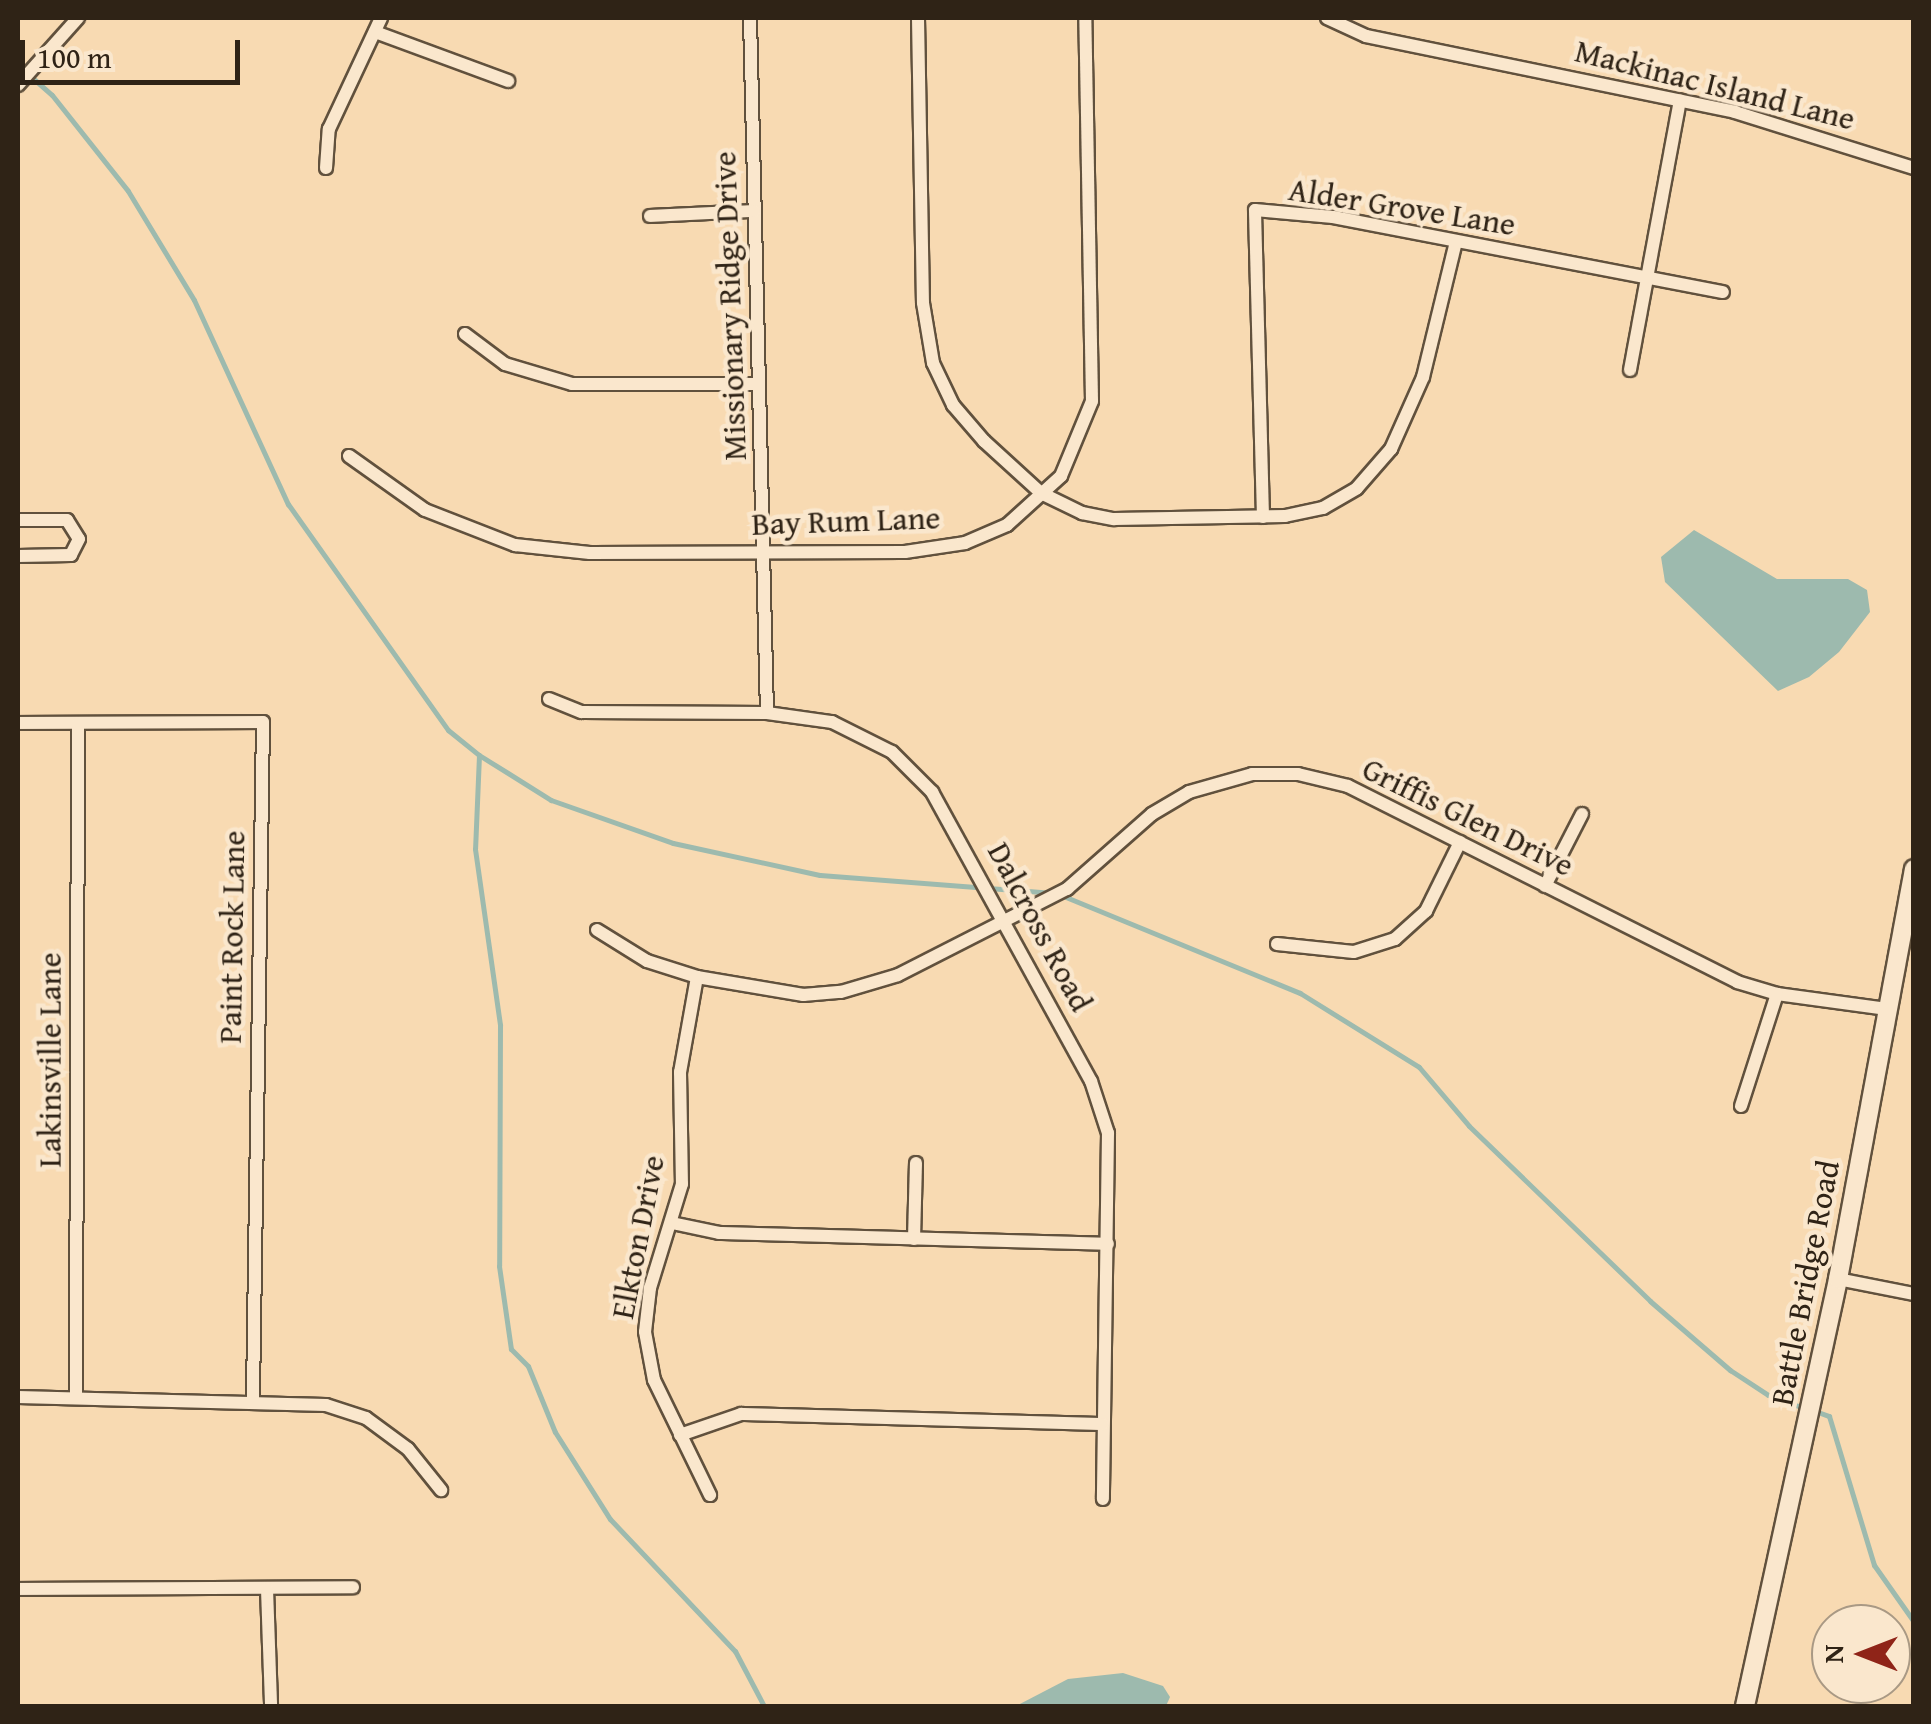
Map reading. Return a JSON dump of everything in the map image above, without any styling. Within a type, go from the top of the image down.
[{"type":"street","points":[[18,85],[78,18]]},
{"type":"street","points":[[326,168],[329,129],[380,18]]},
{"type":"street","name":"Missionary Ridge Drive","points":[[750,18],[766,714]]},
{"type":"street","points":[[918,18],[928,344],[967,424],[1042,493],[1114,519],[1263,516],[1323,508],[1357,488],[1380,464],[1437,341],[1456,242]]},
{"type":"street","name":"Bay Rum Lane","points":[[349,456],[425,510],[516,545],[590,553],[940,549],[1007,524],[1061,476],[1092,401],[1085,18]]},
{"type":"street","name":"Mackinac Island Lane","points":[[1328,18],[1366,36],[1680,101],[1914,168]]},
{"type":"street","points":[[375,32],[508,81]]},
{"type":"street","points":[[1630,370],[1680,101]]},
{"type":"street","name":"Alder Grove Lane","points":[[1263,516],[1255,210],[1333,217],[1724,292]]},
{"type":"street","points":[[650,216],[754,211]]},
{"type":"street","points":[[465,334],[505,364],[572,384],[758,384]]},
{"type":"street","points":[[18,520],[67,520],[80,539],[71,555],[18,556]]},
{"type":"street","name":"Dalcross Road","points":[[549,699],[598,713],[766,714],[852,729],[914,771],[947,814],[1091,1081],[1108,1132],[1102,1499]]},
{"type":"street","name":"Paint Rock Lane","points":[[18,724],[263,722],[253,1400]]},
{"type":"street","name":"Lakinsville Lane","points":[[76,1398],[78,723]]},
{"type":"street","name":"Griffis Glen Drive","points":[[597,930],[647,961],[697,977],[804,994],[842,992],[898,975],[1067,888],[1170,802],[1252,774],[1298,774],[1348,786],[1736,982],[1777,994],[1887,1010]]},
{"type":"street","points":[[1545,886],[1582,814]]},
{"type":"street","points":[[1277,944],[1354,952],[1395,939],[1426,912],[1460,842]]},
{"type":"street","name":"Battle Bridge Road","points":[[1746,1706],[1838,1279],[1914,869]]},
{"type":"street","name":"Elkton Drive","points":[[697,977],[682,1043],[684,1161],[672,1223],[650,1288],[645,1332],[654,1380],[710,1496]]},
{"type":"street","points":[[1741,1106],[1777,994]]},
{"type":"street","points":[[914,1239],[916,1163]]},
{"type":"street","points":[[672,1223],[719,1232],[1108,1244]]},
{"type":"street","points":[[1838,1279],[1914,1294]]},
{"type":"street","points":[[18,1398],[253,1400],[326,1405],[366,1418],[408,1450],[441,1490]]},
{"type":"street","points":[[680,1435],[741,1414],[1103,1424]]},
{"type":"street","points":[[18,1589],[353,1587]]},
{"type":"street","points":[[268,1589],[271,1706]]},
{"type":"shaded area","points":[[1694,530],[1777,579],[1848,579],[1867,590],[1870,612],[1839,652],[1809,677],[1778,691],[1665,582],[1661,557]]},
{"type":"shaded area","points":[[1123,1673],[1163,1686],[1170,1697],[1166,1706],[1016,1706],[1068,1679]]},
{"type":"waterway","points":[[18,65],[52,95],[128,191],[194,300],[288,504],[448,730],[479,755],[551,800],[673,843],[820,875],[1056,893],[1300,993],[1419,1067],[1469,1126],[1650,1301],[1730,1370],[1768,1395],[1804,1408]]},
{"type":"waterway","points":[[479,755],[475,849],[500,1025],[499,1266],[511,1349],[528,1366],[555,1432],[610,1519],[735,1651],[764,1706]]},
{"type":"waterway","points":[[1815,1411],[1829,1416],[1874,1565],[1914,1622]]}]
